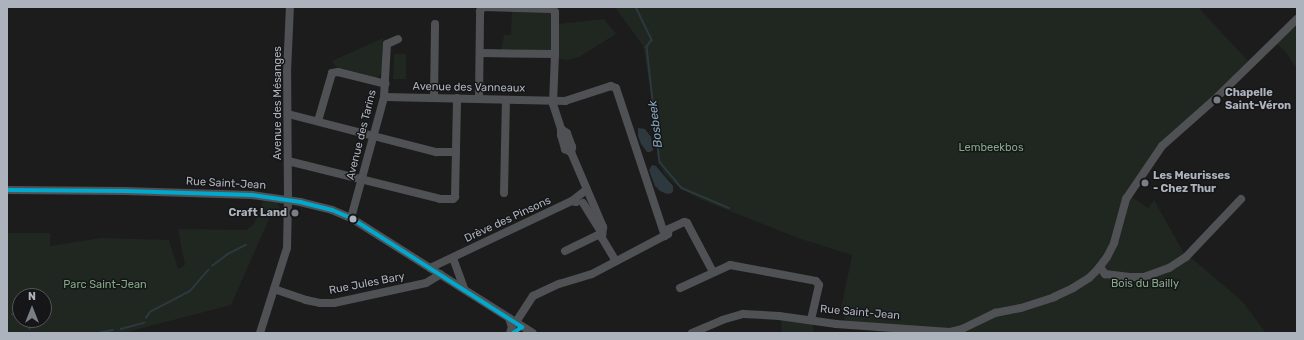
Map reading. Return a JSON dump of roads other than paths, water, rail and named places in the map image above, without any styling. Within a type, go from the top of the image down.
[{"type":"street","name":"Avenue des Mésanges","points":[[260,333],[287,248],[287,72],[290,7]]},
{"type":"street","points":[[479,99],[480,11],[483,7],[549,8],[555,12],[553,100],[561,129],[567,133],[572,147],[571,152],[586,190],[587,202],[603,227],[602,238],[616,261]]},
{"type":"street","name":"Rue Saint-Jean","points":[[692,333],[726,318],[743,314],[811,320],[836,324],[884,326],[950,332],[962,329],[995,313],[1054,297],[1073,288],[1089,278],[1100,267],[1114,243],[1124,204],[1135,185],[1162,146],[1214,100],[1297,19]]},
{"type":"street","points":[[434,98],[435,24]]},
{"type":"street","name":"Avenue des Tarins","points":[[351,218],[384,97],[386,84],[387,44],[398,40]]},
{"type":"street","points":[[480,53],[555,54]]},
{"type":"street","points":[[318,121],[332,73],[338,72],[386,84]]},
{"type":"street","name":"Avenue des Vanneaux","points":[[384,97],[568,100],[611,86],[616,88],[664,236]]},
{"type":"street","points":[[288,161],[440,199],[453,199],[455,197],[457,98]]},
{"type":"street","points":[[504,193],[506,100]]},
{"type":"street","points":[[288,114],[436,152],[456,152]]},
{"type":"street","name":"Rue Saint-Jean","points":[[7,190],[229,194],[288,200],[332,210],[351,218],[533,333]]},
{"type":"street","name":"Drève des Pinsons","points":[[430,268],[572,201],[586,190]]},
{"type":"street","points":[[1100,267],[1105,274],[1128,277],[1144,277],[1169,268],[1186,257],[1241,199]]},
{"type":"street","points":[[572,201],[587,202]]},
{"type":"street","points":[[511,333],[512,327],[533,296],[559,284],[592,274],[668,234],[670,229],[684,222],[687,223],[713,272]]},
{"type":"street","points":[[565,251],[602,233]]},
{"type":"street","points":[[453,258],[464,289]]},
{"type":"street","points":[[680,288],[730,265],[816,281],[819,285],[811,320]]},
{"type":"street","name":"Rue Jules Bary","points":[[274,289],[306,300],[320,303],[334,303],[426,283],[441,274]]},
{"type":"street","points":[[511,333],[516,322]]},
{"type":"waterway","name":"Bosbeek","points":[[636,7],[652,40],[647,47],[660,162],[682,188],[729,208]]},
{"type":"waterway","points":[[212,266],[228,254],[246,245]]},
{"type":"waterway","points":[[146,318],[150,312],[190,291],[208,270]]},
{"type":"waterway","points":[[121,329],[144,323]]},
{"type":"waterway","points":[[98,333],[113,330]]},
{"type":"place","name":"Chapelle Saint-Véron","points":[[1217,100]]},
{"type":"place","name":"Les Meurisses - Chez Thur","points":[[1145,183]]},
{"type":"place","name":"Craft Land","points":[[295,213]]},
{"type":"park label","name":"Lembeekbos","points":[[991,148]]},
{"type":"park label","name":"Bois du Bailly","points":[[1145,284]]},
{"type":"park label","name":"Parc Saint-Jean","points":[[105,285]]}]
